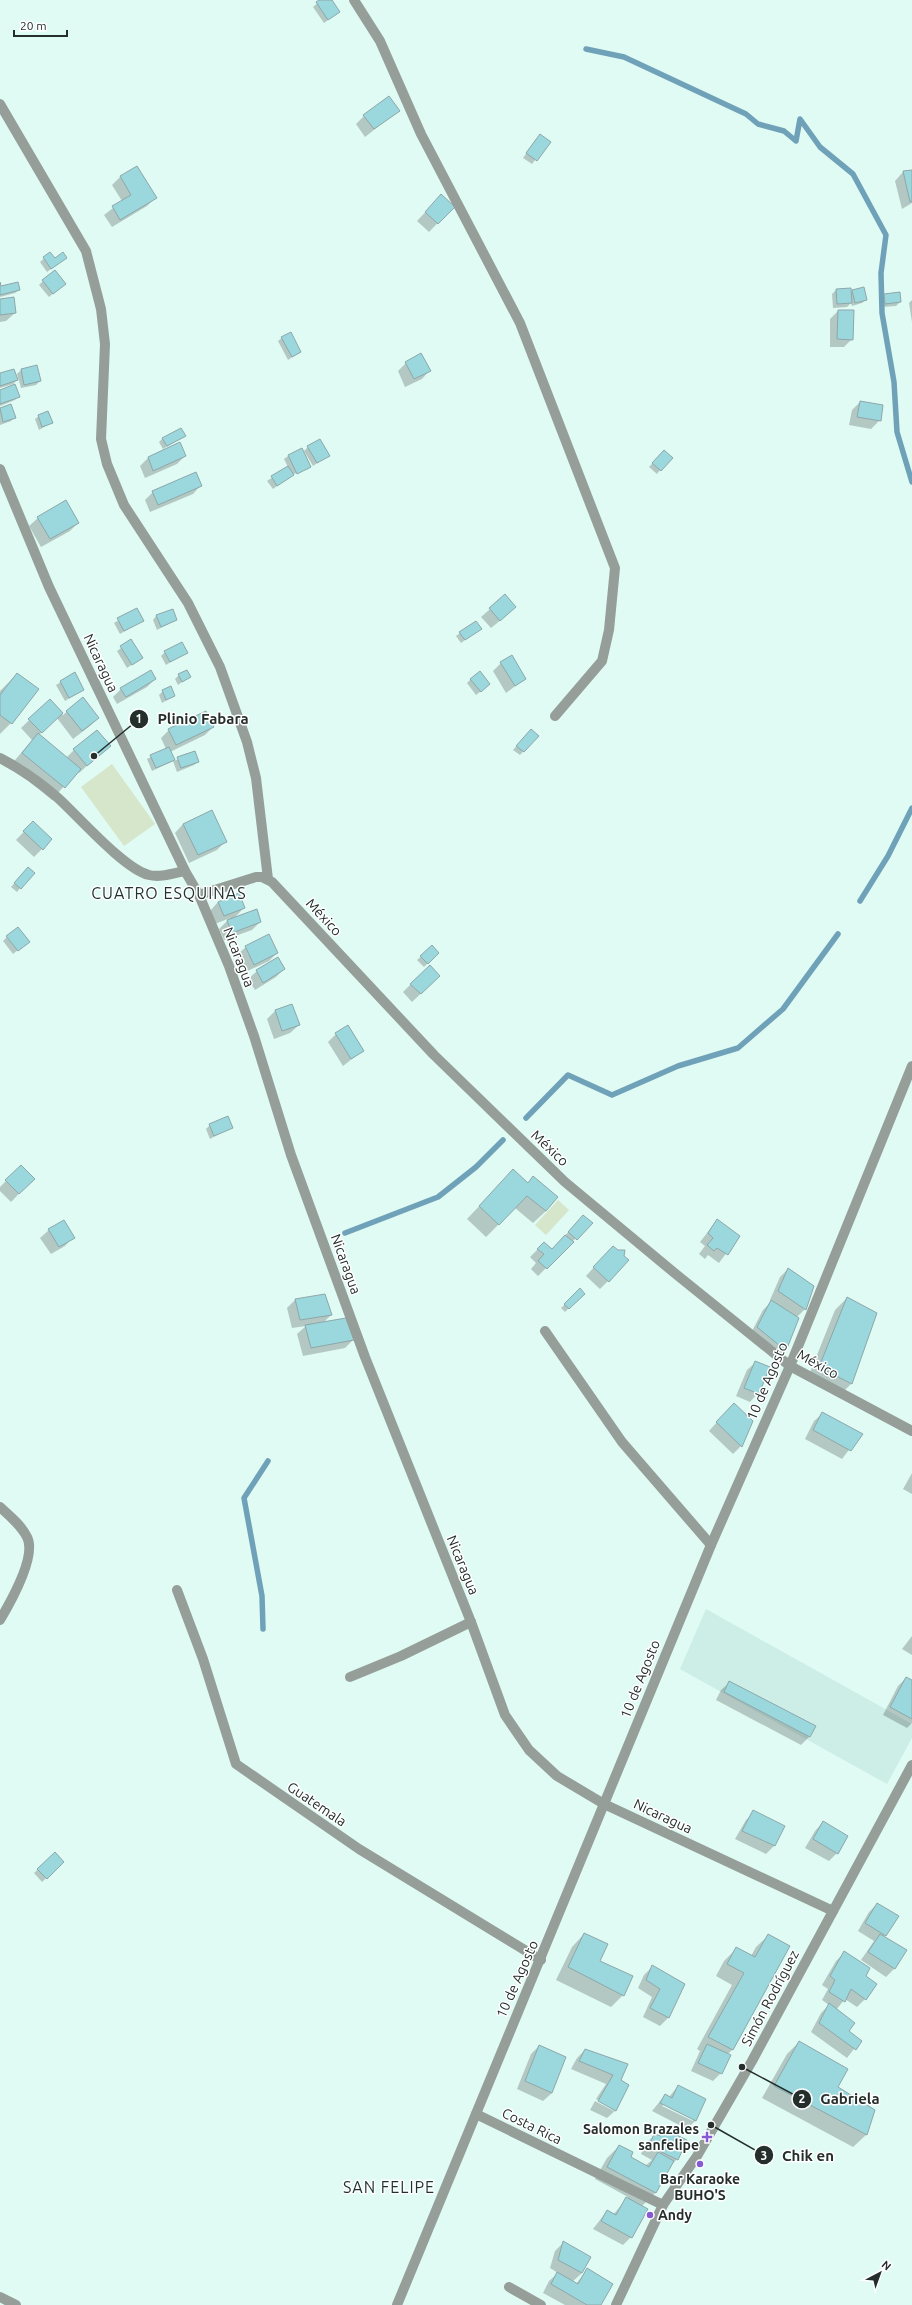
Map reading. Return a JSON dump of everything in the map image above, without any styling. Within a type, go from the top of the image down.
[{"type":"street","points":[[354,0],[380,41],[421,134],[520,323],[615,568],[609,630],[602,661],[555,716]]},
{"type":"street","points":[[0,104],[86,251],[101,309],[105,344],[101,439],[107,464],[124,505],[188,603],[220,667],[247,742],[256,778],[268,879],[256,877],[199,895]]},
{"type":"street","name":"Nicaragua","points":[[0,469],[49,587],[185,871],[199,895],[239,994],[291,1156],[365,1357],[471,1622],[505,1715],[529,1750],[557,1776],[604,1804],[833,1911]]},
{"type":"street","points":[[0,758],[26,772],[58,798],[106,845],[147,875],[160,876],[185,871]]},
{"type":"street","name":"México","points":[[268,879],[434,1055],[514,1134],[571,1187],[790,1366],[912,1431]]},
{"type":"street","name":"10 de Agosto","points":[[397,2305],[522,1999],[541,1960],[710,1545],[790,1366],[912,1066]]},
{"type":"street","points":[[545,1331],[622,1442],[710,1545]]},
{"type":"street","points":[[0,1507],[18,1524],[28,1538],[28,1556],[17,1590],[0,1620]]},
{"type":"street","name":"Guatemala","points":[[177,1590],[203,1659],[236,1764],[359,1849],[541,1960]]},
{"type":"street","points":[[350,1677],[401,1656],[471,1622]]},
{"type":"street","name":"Simón Rodríguez","points":[[616,2305],[663,2205],[697,2156],[752,2061],[912,1766]]},
{"type":"street","name":"Costa Rica","points":[[476,2114],[663,2205]]},
{"type":"street","points":[[509,2287],[541,2305]]},
{"type":"street","points":[[0,2297],[16,2305]]},
{"type":"shaded area","points":[[706,1609],[912,1724],[912,1738],[887,1784],[680,1669]]},
{"type":"green space","points":[[112,764],[155,824],[124,846],[81,787]]},
{"type":"green space","points":[[558,1200],[569,1210],[546,1235],[535,1225]]},
{"type":"building","points":[[319,0],[332,0],[340,12],[328,20],[316,2]]},
{"type":"building","points":[[389,96],[400,111],[374,129],[363,115]]},
{"type":"building","points":[[540,134],[551,142],[537,161],[526,153]]},
{"type":"building","points":[[137,166],[157,198],[120,220],[112,206],[131,195],[120,176]]},
{"type":"building","points":[[912,170],[912,201],[910,202],[903,171]]},
{"type":"building","points":[[441,194],[455,207],[438,224],[425,212]]},
{"type":"building","points":[[50,252],[55,258],[63,252],[67,258],[51,269],[43,257]]},
{"type":"building","points":[[55,270],[66,284],[53,294],[42,280]]},
{"type":"building","points":[[0,282],[1,286],[18,282],[20,290],[0,295]]},
{"type":"building","points":[[864,287],[867,300],[855,303],[852,290]]},
{"type":"building","points":[[851,288],[852,303],[837,304],[836,289]]},
{"type":"building","points":[[900,292],[901,302],[885,304],[884,294]]},
{"type":"building","points":[[14,297],[16,313],[0,315],[0,299]]},
{"type":"building","points":[[838,310],[854,310],[853,340],[837,339]]},
{"type":"building","points":[[291,332],[301,352],[292,357],[281,337]]},
{"type":"building","points":[[421,353],[431,371],[414,379],[405,362]]},
{"type":"building","points":[[37,365],[41,381],[24,385],[21,369]]},
{"type":"building","points":[[14,369],[18,380],[0,386],[0,373]]},
{"type":"building","points":[[15,384],[20,397],[0,404],[0,390]]},
{"type":"building","points":[[860,401],[883,405],[881,421],[857,417]]},
{"type":"building","points":[[11,404],[16,418],[3,422],[0,408]]},
{"type":"building","points":[[48,411],[53,423],[42,427],[38,415]]},
{"type":"building","points":[[181,428],[186,436],[167,446],[162,438]]},
{"type":"building","points":[[320,439],[330,456],[317,463],[307,446]]},
{"type":"building","points":[[180,442],[186,456],[153,471],[148,457]]},
{"type":"building","points":[[302,448],[311,467],[297,474],[288,455]]},
{"type":"building","points":[[664,450],[673,458],[661,471],[652,463]]},
{"type":"building","points":[[288,466],[294,475],[277,486],[271,476]]},
{"type":"building","points":[[196,472],[202,486],[158,505],[152,491]]},
{"type":"building","points":[[66,500],[79,523],[50,539],[37,517]]},
{"type":"building","points":[[505,594],[516,607],[500,621],[489,608]]},
{"type":"building","points":[[137,608],[144,621],[124,631],[117,618]]},
{"type":"building","points":[[173,609],[177,620],[161,627],[156,615]]},
{"type":"building","points":[[476,621],[482,629],[465,640],[459,632]]},
{"type":"building","points":[[131,639],[143,658],[132,665],[120,646]]},
{"type":"building","points":[[182,642],[188,653],[170,662],[164,651]]},
{"type":"building","points":[[512,655],[526,679],[515,686],[500,662]]},
{"type":"building","points":[[151,670],[156,679],[126,697],[120,688]]},
{"type":"building","points":[[187,670],[191,677],[182,682],[178,674]]},
{"type":"building","points":[[480,671],[490,684],[481,692],[470,679]]},
{"type":"building","points":[[75,672],[84,690],[69,698],[60,681]]},
{"type":"building","points":[[17,673],[39,689],[12,724],[0,715],[0,695]]},
{"type":"building","points":[[171,686],[175,696],[166,700],[162,690]]},
{"type":"building","points":[[83,697],[99,718],[82,731],[66,711]]},
{"type":"building","points":[[50,699],[63,713],[42,733],[28,719]]},
{"type":"building","points":[[206,711],[214,727],[176,745],[168,729]]},
{"type":"building","points":[[531,729],[539,736],[524,752],[516,746]]},
{"type":"building","points":[[97,730],[111,746],[87,766],[73,749]]},
{"type":"building","points":[[38,733],[81,769],[65,788],[22,753]]},
{"type":"building","points":[[169,747],[175,760],[156,768],[150,755]]},
{"type":"building","points":[[195,751],[199,762],[181,768],[177,757]]},
{"type":"building","points":[[212,810],[227,842],[198,855],[183,824]]},
{"type":"building","points":[[33,821],[52,839],[43,850],[23,831]]},
{"type":"building","points":[[28,867],[35,873],[21,889],[14,883]]},
{"type":"building","points":[[239,893],[245,908],[224,916],[218,902]]},
{"type":"building","points":[[257,909],[261,922],[232,933],[227,920]]},
{"type":"building","points":[[18,927],[30,942],[18,951],[6,936]]},
{"type":"building","points":[[269,934],[278,953],[254,965],[245,946]]},
{"type":"building","points":[[432,945],[439,953],[428,964],[420,956]]},
{"type":"building","points":[[278,957],[285,969],[263,983],[256,970]]},
{"type":"building","points":[[430,965],[440,976],[421,994],[410,984]]},
{"type":"building","points":[[292,1004],[300,1025],[282,1031],[275,1010]]},
{"type":"building","points":[[348,1025],[364,1051],[351,1059],[335,1033]]},
{"type":"building","points":[[228,1116],[233,1128],[214,1136],[209,1124]]},
{"type":"building","points":[[21,1165],[35,1179],[19,1194],[5,1180]]},
{"type":"building","points":[[513,1169],[528,1183],[533,1176],[558,1197],[546,1211],[527,1196],[499,1225],[479,1206]]},
{"type":"building","points":[[583,1215],[593,1223],[577,1240],[568,1232]]},
{"type":"building","points":[[717,1219],[740,1236],[728,1255],[717,1248],[714,1251],[707,1245],[713,1238],[708,1233]]},
{"type":"building","points":[[64,1220],[75,1238],[59,1247],[48,1229]]},
{"type":"building","points":[[565,1235],[574,1242],[547,1269],[538,1261],[544,1254],[537,1249],[544,1242],[552,1249]]},
{"type":"building","points":[[613,1246],[618,1250],[625,1250],[624,1256],[629,1260],[609,1282],[593,1267]]},
{"type":"building","points":[[788,1268],[814,1286],[806,1310],[778,1291]]},
{"type":"building","points":[[580,1288],[585,1294],[569,1309],[564,1304]]},
{"type":"building","points":[[325,1294],[332,1315],[300,1320],[295,1299]]},
{"type":"building","points":[[847,1297],[877,1313],[852,1384],[819,1367]]},
{"type":"building","points":[[771,1300],[799,1318],[786,1351],[757,1327]]},
{"type":"building","points":[[346,1318],[354,1340],[311,1348],[305,1325]]},
{"type":"building","points":[[755,1361],[770,1367],[759,1394],[744,1388]]},
{"type":"building","points":[[734,1403],[753,1421],[742,1447],[716,1422]]},
{"type":"building","points":[[822,1412],[863,1434],[851,1451],[813,1430]]},
{"type":"building","points":[[906,1677],[912,1680],[912,1719],[890,1707]]},
{"type":"building","points":[[729,1681],[816,1726],[810,1737],[724,1692]]},
{"type":"building","points":[[753,1810],[785,1826],[775,1846],[742,1831]]},
{"type":"building","points":[[823,1821],[848,1836],[838,1854],[813,1839]]},
{"type":"building","points":[[55,1852],[64,1862],[47,1879],[37,1869]]},
{"type":"building","points":[[877,1903],[899,1916],[886,1936],[865,1923]]},
{"type":"building","points":[[584,1933],[608,1944],[600,1961],[633,1976],[624,1996],[568,1967]]},
{"type":"building","points":[[768,1934],[790,1946],[733,2050],[708,2037],[744,1973],[727,1964],[736,1947],[755,1957]]},
{"type":"building","points":[[880,1934],[907,1950],[895,1969],[868,1952]]},
{"type":"building","points":[[844,1951],[870,1968],[866,1976],[877,1984],[866,2000],[851,1989],[845,2002],[829,1992],[835,1980],[830,1976]]},
{"type":"building","points":[[652,1965],[685,1984],[669,2018],[650,2008],[660,1989],[646,1980]]},
{"type":"building","points":[[829,2003],[855,2023],[849,2031],[862,2041],[856,2050],[819,2023]]},
{"type":"building","points":[[799,2041],[848,2069],[838,2087],[875,2110],[867,2135],[774,2086]]},
{"type":"building","points":[[707,2044],[731,2055],[722,2074],[698,2063]]},
{"type":"building","points":[[539,2045],[566,2057],[552,2093],[525,2081]]},
{"type":"building","points":[[585,2049],[628,2064],[621,2080],[629,2085],[616,2111],[598,2101],[613,2075],[579,2061]]},
{"type":"building","points":[[678,2085],[706,2099],[696,2121],[660,2103],[665,2094],[672,2098]]},
{"type":"building","points":[[664,2129],[687,2140],[678,2160],[649,2146],[654,2134],[661,2136]]},
{"type":"building","points":[[619,2145],[633,2152],[631,2157],[649,2167],[658,2152],[674,2161],[656,2193],[607,2167]]},
{"type":"building","points":[[626,2197],[648,2209],[632,2238],[601,2221],[607,2210],[616,2215]]},
{"type":"building","points":[[563,2241],[591,2257],[582,2273],[558,2260]]},
{"type":"building","points":[[587,2268],[613,2284],[601,2305],[587,2305],[551,2284],[557,2272],[578,2284]]},
{"type":"waterway","points":[[586,49],[624,57],[746,114],[758,124],[784,131],[796,141],[800,119],[820,147],[853,174],[886,235],[881,273],[882,313],[894,382],[897,432],[912,482]]},
{"type":"waterway","points":[[860,901],[888,856],[912,808]]},
{"type":"waterway","points":[[526,1118],[568,1075],[612,1095],[678,1066],[738,1048],[783,1009],[838,934]]},
{"type":"waterway","points":[[345,1233],[438,1197],[476,1167],[503,1140]]},
{"type":"waterway","points":[[263,1629],[262,1596],[244,1498],[268,1461]]},
{"type":"place","name":"Plinio Fabara","points":[[94,756]]},
{"type":"place","name":"Gabriela","points":[[742,2067]]},
{"type":"place","name":"Chik en","points":[[711,2125]]},
{"type":"place","name":"Salomon Brazales sanfelipe","points":[[707,2137]]},
{"type":"place","name":"Bar Karaoke BUHO'S","points":[[700,2164]]},
{"type":"place","name":"Andy","points":[[650,2215]]},
{"type":"district","name":"CUATRO ESQUINAS","points":[[169,893]]},
{"type":"district","name":"SAN FELIPE","points":[[389,2187]]}]
